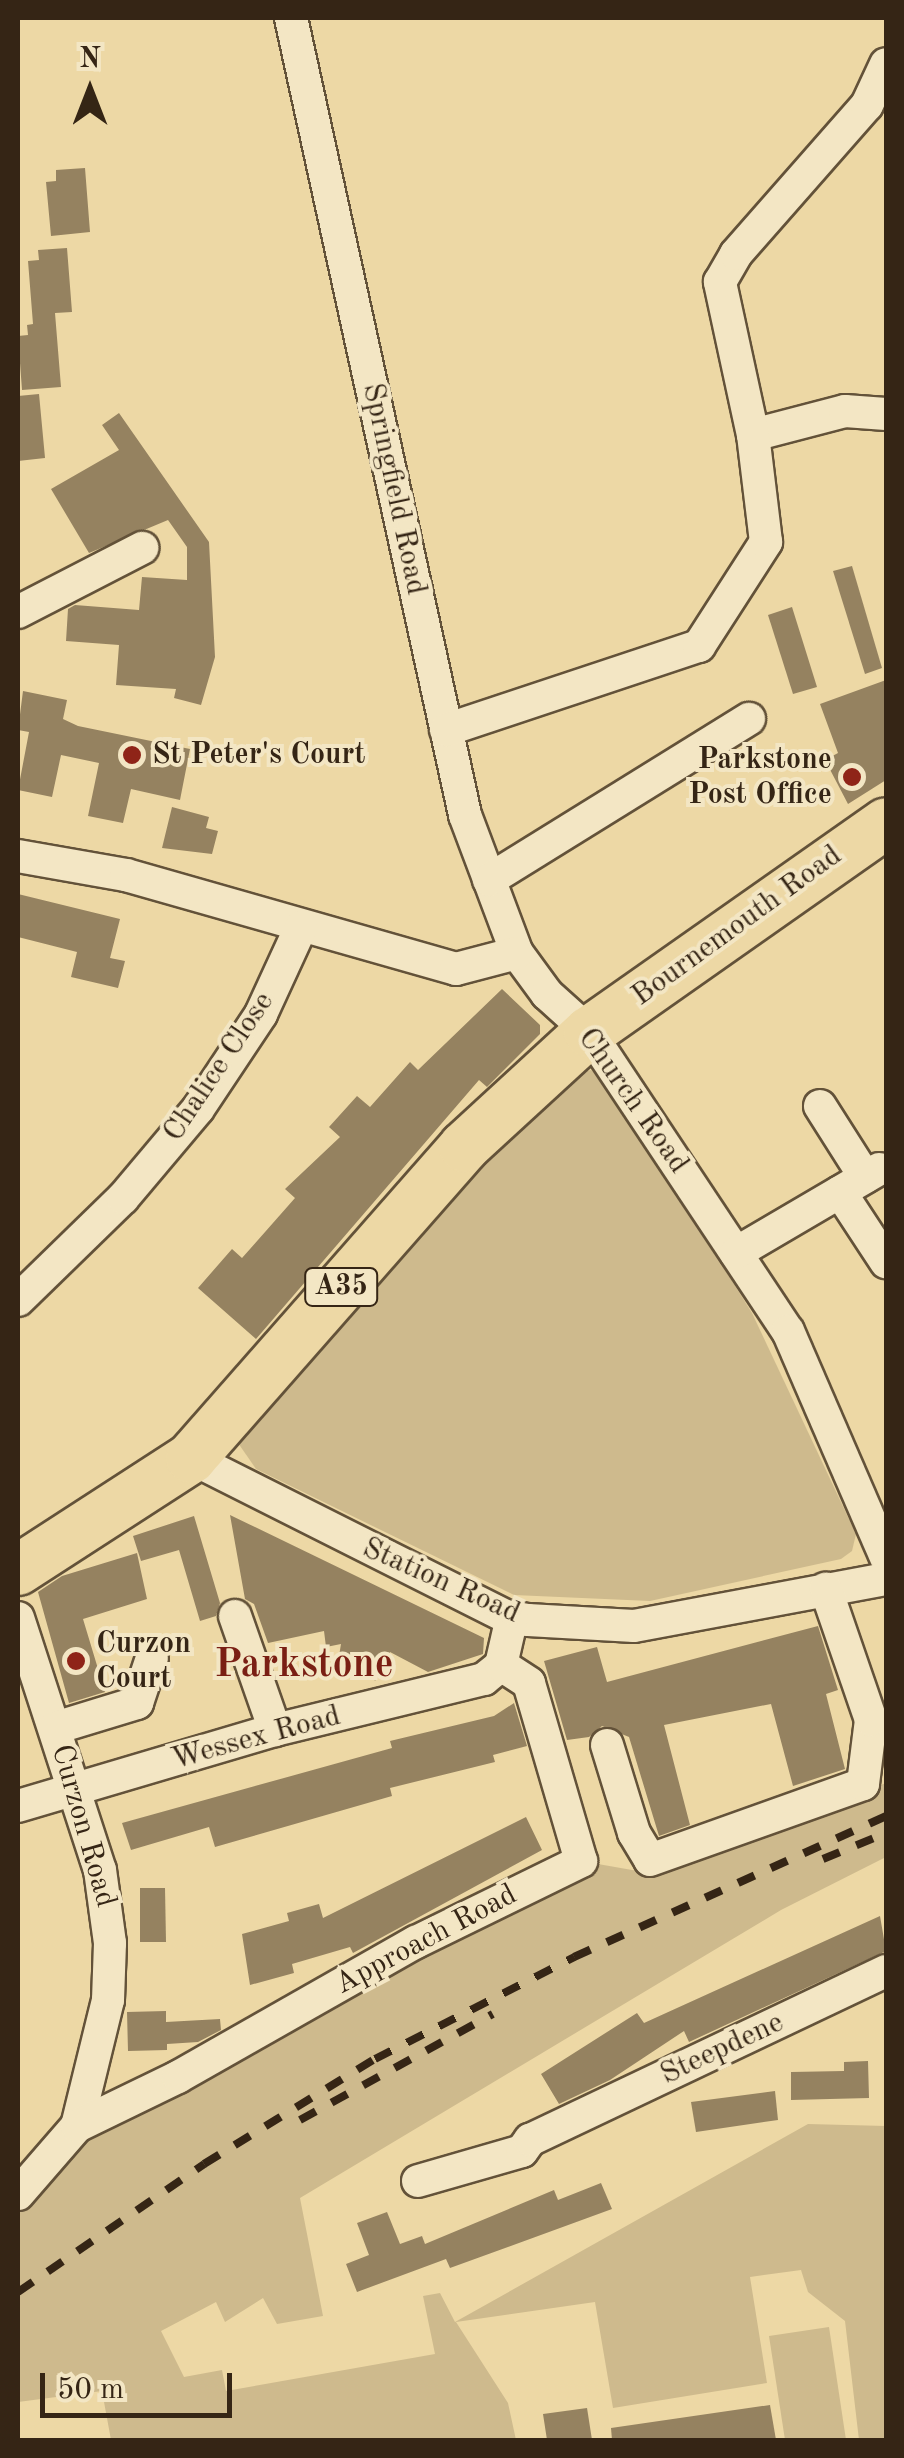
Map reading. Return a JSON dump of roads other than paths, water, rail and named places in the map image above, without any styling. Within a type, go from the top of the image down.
[{"type":"highway","name":"Bournemouth Road","points":[[589,1032],[886,823]]},
{"type":"highway","name":"A35","points":[[18,1570],[191,1458],[464,1146],[589,1032]]},
{"type":"street","name":"Springfield Road","points":[[291,18],[464,815],[517,953]]},
{"type":"street","points":[[446,730],[699,646],[766,542],[753,435],[720,282],[736,254],[867,105],[886,64]]},
{"type":"street","points":[[753,435],[845,411],[886,414]]},
{"type":"street","points":[[18,612],[142,548]]},
{"type":"street","points":[[490,880],[749,719]]},
{"type":"street","points":[[18,856],[126,875],[456,969],[517,953]]},
{"type":"street","name":"Chalice Close","points":[[18,1300],[123,1198],[198,1109],[262,1014],[301,927]]},
{"type":"street","name":"Church Road","points":[[517,953],[589,1032],[788,1331],[886,1558]]},
{"type":"street","points":[[820,1106],[861,1180],[886,1262]]},
{"type":"street","points":[[736,1253],[861,1180]]},
{"type":"street","name":"Station Road","points":[[191,1458],[512,1617],[634,1626],[886,1579]]},
{"type":"street","points":[[607,1745],[634,1833],[650,1860],[862,1784],[879,1737],[826,1589]]},
{"type":"street","points":[[235,1616],[275,1730]]},
{"type":"street","points":[[500,1665],[512,1617]]},
{"type":"street","name":"Curzon Road","points":[[18,1618],[104,1887],[110,1942],[106,2016],[77,2126],[18,2194]]},
{"type":"street","points":[[50,1713],[137,1703],[152,1658]]},
{"type":"street","name":"Wessex Road","points":[[18,1806],[275,1730],[484,1680],[500,1665]]},
{"type":"street","name":"Approach Road","points":[[77,2126],[178,2078],[416,1942],[581,1861],[529,1683],[500,1665]]},
{"type":"street","name":"Steepdene","points":[[418,2181],[552,2139],[886,1971]]},
{"type":"railway","points":[[18,2292],[204,2164],[375,2059],[574,1957],[886,1816]]},
{"type":"railway","points":[[823,1859],[886,1833]]},
{"type":"railway","points":[[300,2120],[493,2014]]},
{"type":"place","name":"St Peter's Court","points":[[132,755]]},
{"type":"place","name":"Parkstone Post Office","points":[[852,777]]},
{"type":"place","name":"Curzon Court","points":[[76,1661]]},
{"type":"district","name":"Parkstone","points":[[304,1666]]}]
